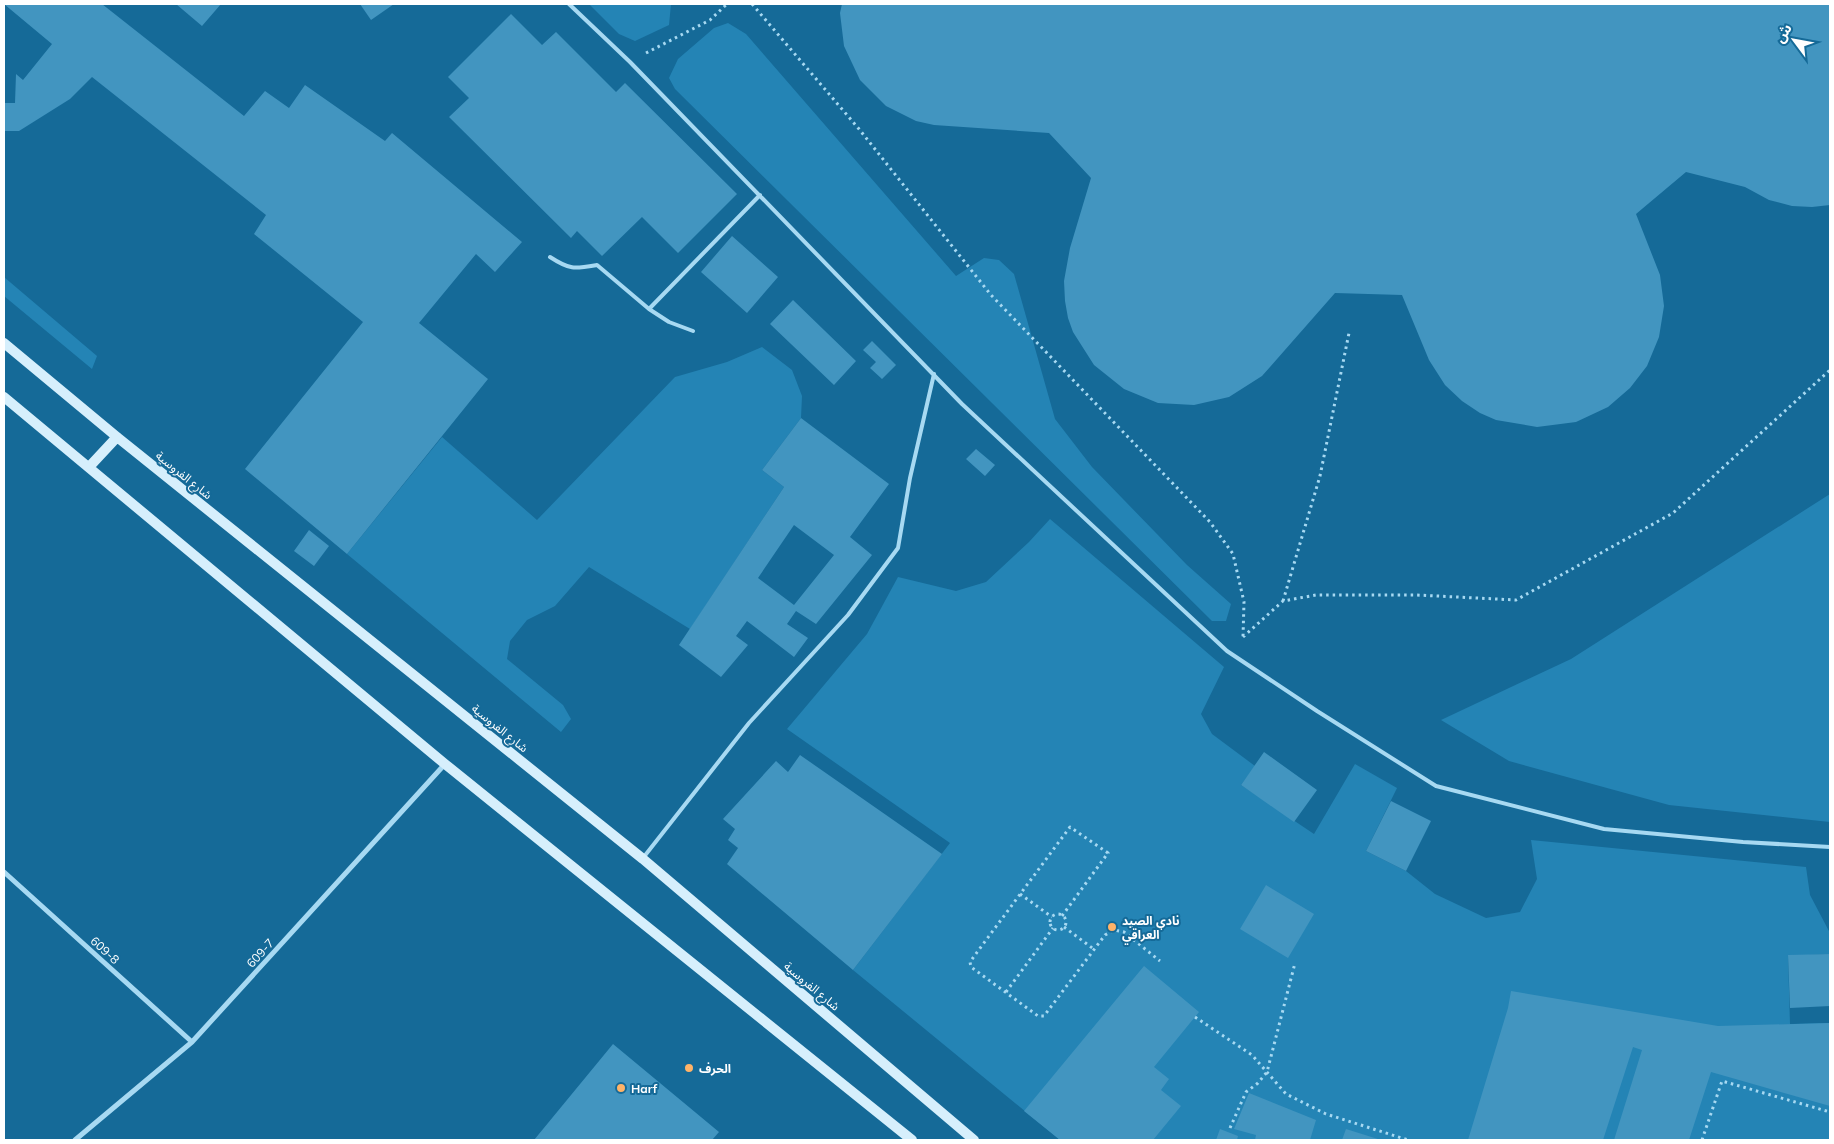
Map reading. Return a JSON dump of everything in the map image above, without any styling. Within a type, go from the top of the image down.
[{"type":"street","name":"شارع الفروسية","points":[[4,343],[117,437],[643,859],[974,1140]]},
{"type":"street","points":[[4,397],[90,466],[445,764],[912,1140]]},
{"type":"street","points":[[90,466],[117,437]]},
{"type":"street","name":"609-7","points":[[75,1140],[192,1042],[445,764]]},
{"type":"street","name":"609-8","points":[[4,872],[192,1042]]},
{"type":"lane","points":[[569,4],[630,62],[962,404],[1227,651],[1317,711],[1436,786],[1604,829],[1744,842],[1830,847]]},
{"type":"lane","points":[[649,308],[760,195]]},
{"type":"lane","points":[[550,257],[564,266],[579,268],[597,265],[669,322],[693,331]]},
{"type":"lane","points":[[643,859],[748,723],[848,615],[898,548],[910,478],[934,374]]},
{"type":"path","points":[[630,62],[710,20],[727,4]]},
{"type":"path","points":[[752,4],[859,129],[991,295],[1210,522],[1233,554],[1244,602],[1243,637]]},
{"type":"path","points":[[1284,601],[1320,476],[1349,333]]},
{"type":"path","points":[[1227,651],[1284,601],[1316,595],[1417,595],[1516,600],[1673,513],[1830,370]]},
{"type":"path","points":[[1062,916],[1108,852],[1070,827],[970,962],[971,967],[1038,1016],[1044,1016],[1105,935],[1114,930],[1124,932],[1160,961]]},
{"type":"path","points":[[1020,894],[1052,917]]},
{"type":"path","points":[[1052,917],[1056,915],[1065,918],[1064,928]]},
{"type":"path","points":[[1052,917],[1050,922],[1053,928],[1060,930],[1064,928]]},
{"type":"path","points":[[1006,992],[1053,928]]},
{"type":"path","points":[[1064,928],[1095,950]]},
{"type":"path","points":[[1230,1128],[1246,1092],[1258,1083],[1267,1072],[1295,963]]},
{"type":"path","points":[[1195,1017],[1252,1055],[1286,1094],[1326,1114],[1408,1140]]},
{"type":"path","points":[[1702,1140],[1722,1081],[1830,1112]]},
{"type":"shaded area","points":[[589,4],[671,4],[669,25],[635,41],[619,34]]},
{"type":"shaded area","points":[[728,23],[746,34],[956,276],[984,258],[999,260],[1014,274],[1055,419],[1092,467],[1187,565],[1231,604],[1226,621],[1212,621],[675,89],[669,78],[678,59],[714,28]]},
{"type":"shaded area","points":[[4,277],[97,356],[92,369],[4,296]]},
{"type":"shaded area","points":[[762,347],[792,370],[802,396],[801,418],[762,470],[784,487],[690,629],[589,567],[555,606],[527,620],[510,641],[507,659],[563,705],[571,719],[561,732],[347,554],[442,437],[537,520],[675,377],[727,362]]},
{"type":"shaded area","points":[[1830,494],[1830,822],[1669,805],[1509,761],[1441,720],[1571,659]]},
{"type":"shaded area","points":[[1050,519],[1224,667],[1201,714],[1212,734],[1255,766],[1241,785],[1314,834],[1355,764],[1397,788],[1366,851],[1406,871],[1435,894],[1486,918],[1520,912],[1537,879],[1531,840],[1806,867],[1810,895],[1830,933],[1830,954],[1788,956],[1790,1024],[1830,1023],[1830,1140],[1060,1140],[853,970],[950,843],[787,729],[867,634],[898,577],[956,591],[986,582],[1029,542]]},
{"type":"building","points":[[4,4],[102,4],[244,116],[265,91],[289,108],[305,85],[385,141],[392,133],[522,242],[495,272],[476,254],[419,323],[488,379],[347,554],[245,469],[363,322],[254,234],[266,215],[92,77],[70,99],[19,131],[4,131],[4,103],[15,103],[16,74],[23,80],[52,44]]},
{"type":"building","points":[[176,4],[221,4],[202,26]]},
{"type":"building","points":[[360,4],[394,4],[371,20]]},
{"type":"building","points":[[842,4],[1830,4],[1830,205],[1812,207],[1792,206],[1769,200],[1745,187],[1686,172],[1636,214],[1660,275],[1664,306],[1659,337],[1647,366],[1630,388],[1608,407],[1576,422],[1537,427],[1496,420],[1480,413],[1462,401],[1445,385],[1429,360],[1402,295],[1335,293],[1262,376],[1229,397],[1194,405],[1158,403],[1124,389],[1094,365],[1073,332],[1068,318],[1064,281],[1070,248],[1091,178],[1049,133],[934,125],[916,121],[886,106],[860,80],[844,46],[840,13]]},
{"type":"building","points":[[511,14],[542,45],[556,32],[616,92],[625,83],[737,194],[678,253],[642,217],[602,256],[577,231],[571,238],[449,117],[469,98],[448,77]]},
{"type":"building","points":[[732,236],[778,277],[747,313],[701,272]]},
{"type":"building","points":[[793,300],[856,361],[834,385],[770,324]]},
{"type":"building","points":[[872,341],[896,365],[882,379],[870,368],[876,362],[863,350]]},
{"type":"building","points":[[801,418],[889,484],[850,537],[872,555],[816,624],[796,611],[787,624],[808,638],[794,657],[747,621],[736,636],[748,645],[721,677],[679,645],[784,487],[762,470]],"holes":[[[794,525],[834,555],[794,605],[758,578]]]},
{"type":"building","points":[[976,449],[995,465],[985,476],[966,459]]},
{"type":"building","points":[[309,530],[329,546],[314,566],[294,551]]},
{"type":"building","points":[[1264,752],[1317,790],[1294,822],[1241,785]]},
{"type":"building","points":[[800,755],[942,854],[853,970],[727,864],[738,848],[728,840],[735,829],[723,819],[776,761],[788,772]]},
{"type":"building","points":[[1391,801],[1431,821],[1406,871],[1366,851]]},
{"type":"building","points":[[1266,885],[1314,914],[1288,958],[1240,929]]},
{"type":"building","points":[[1830,954],[1830,1006],[1790,1008],[1788,955]]},
{"type":"building","points":[[1144,966],[1199,1012],[1154,1067],[1169,1079],[1161,1090],[1181,1106],[1153,1140],[1060,1140],[1024,1111]]},
{"type":"building","points":[[1511,991],[1718,1026],[1830,1023],[1830,1106],[1711,1072],[1689,1140],[1614,1140],[1642,1050],[1633,1047],[1603,1140],[1468,1140],[1508,1008]]},
{"type":"building","name":"Harf","points":[[613,1044],[719,1132],[712,1140],[534,1140]]},
{"type":"building","points":[[1249,1093],[1316,1120],[1310,1140],[1255,1140],[1256,1135],[1234,1129]]},
{"type":"building","points":[[1220,1129],[1238,1136],[1237,1140],[1216,1140]]},
{"type":"building","points":[[1346,1129],[1381,1140],[1342,1140]]},
{"type":"place","name":"نادي الصيد العراقي","points":[[1112,927]]},
{"type":"place","name":"الحرف","points":[[689,1068]]},
{"type":"place","name":"Harf","points":[[621,1088]]}]
